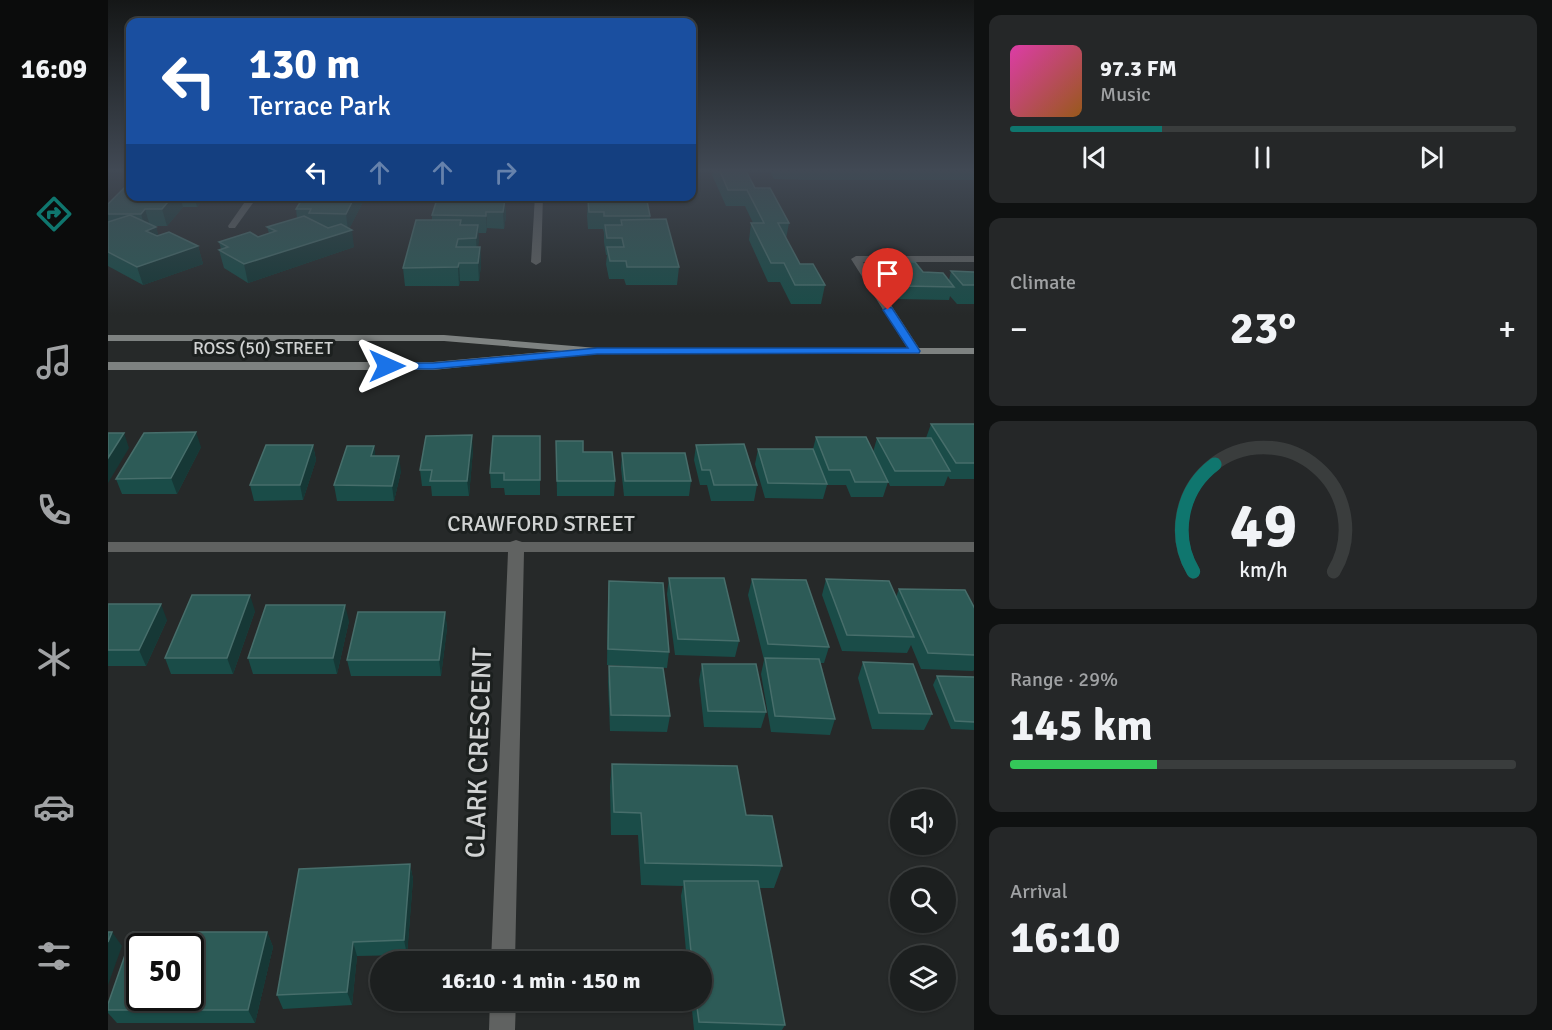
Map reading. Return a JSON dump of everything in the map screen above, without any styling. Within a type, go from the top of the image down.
[{"type":"main road","name":"ROSS (50) STREET","points":[[108,338],[444,338],[597,351],[974,351]]},
{"type":"main road","name":"ROSS (50) STREET","points":[[108,366],[433,366],[597,351]]},
{"type":"street","points":[[232,226],[237,219]]},
{"type":"street","points":[[536,262],[537,219]]},
{"type":"street","points":[[915,351],[856,259],[974,259]]},
{"type":"street","name":"CRAWFORD STREET","points":[[108,547],[516,545],[974,547]]},
{"type":"street","name":"CLARK CRESCENT","points":[[503,951],[516,545]]},
{"type":"street","points":[[502,1011],[502,1030]]},
{"type":"building","points":[[117,219],[139,219],[156,227],[146,231],[157,236],[169,232],[198,246],[137,267],[108,252],[108,222]]},
{"type":"building","points":[[294,219],[310,219],[328,228],[341,224],[352,230],[244,264],[219,250],[228,247],[219,242],[250,232],[258,237],[276,231],[267,227]]},
{"type":"building","points":[[666,219],[679,267],[627,267],[626,261],[610,261],[607,247],[624,247],[622,238],[607,238],[605,225],[622,225],[621,220]]},
{"type":"building","points":[[762,219],[787,219],[789,223],[778,223],[800,264],[813,264],[825,285],[795,285],[784,263],[771,263],[751,223],[764,223]]},
{"type":"building","points":[[416,220],[461,220],[460,225],[478,225],[476,238],[458,239],[456,247],[480,247],[478,263],[459,263],[458,267],[403,268]]},
{"type":"building","points":[[886,261],[915,262],[923,272],[943,273],[954,287],[903,286]]},
{"type":"building","points":[[951,271],[974,272],[974,285],[963,285]]},
{"type":"building","points":[[931,424],[974,424],[974,463],[956,463]]},
{"type":"building","points":[[196,432],[171,478],[116,479],[144,433]]},
{"type":"building","points":[[108,433],[124,433],[108,458]]},
{"type":"building","points":[[472,435],[467,481],[430,481],[432,470],[420,470],[426,436]]},
{"type":"building","points":[[493,436],[540,436],[540,480],[504,480],[504,473],[490,473]]},
{"type":"building","points":[[816,437],[866,437],[888,482],[855,482],[850,470],[829,470]]},
{"type":"building","points":[[877,438],[931,438],[950,471],[895,471]]},
{"type":"building","points":[[556,441],[583,441],[583,452],[612,452],[615,481],[557,481]]},
{"type":"building","points":[[744,444],[757,485],[714,485],[710,470],[702,470],[696,445]]},
{"type":"building","points":[[266,445],[313,445],[300,485],[250,485]]},
{"type":"building","points":[[347,446],[374,446],[371,456],[399,456],[392,486],[334,485]]},
{"type":"building","points":[[758,449],[813,449],[827,484],[768,483]]},
{"type":"building","points":[[622,453],[685,453],[691,481],[625,481]]},
{"type":"building","points":[[669,578],[724,578],[739,641],[678,639]]},
{"type":"building","points":[[752,579],[806,580],[829,647],[768,644]]},
{"type":"building","points":[[826,579],[889,581],[914,637],[847,635]]},
{"type":"building","points":[[609,581],[663,583],[669,652],[608,649]]},
{"type":"building","points":[[899,589],[965,590],[974,607],[974,655],[928,653]]},
{"type":"building","points":[[192,595],[250,595],[227,658],[165,658]]},
{"type":"building","points":[[108,604],[161,604],[139,650],[108,650]]},
{"type":"building","points":[[266,605],[345,605],[333,658],[248,658]]},
{"type":"building","points":[[358,612],[445,612],[439,660],[347,660]]},
{"type":"building","points":[[765,658],[819,659],[835,719],[775,716]]},
{"type":"building","points":[[863,662],[913,664],[932,714],[879,713]]},
{"type":"building","points":[[702,664],[756,664],[766,712],[708,711]]},
{"type":"building","points":[[609,666],[663,668],[670,716],[611,715]]},
{"type":"building","points":[[937,676],[974,677],[974,722],[955,721]]},
{"type":"building","points":[[612,764],[737,766],[746,815],[772,816],[782,866],[645,863],[641,813],[614,812]]},
{"type":"building","points":[[410,864],[404,940],[353,942],[347,992],[277,995],[299,869]]},
{"type":"building","points":[[684,881],[758,881],[785,1025],[699,1022],[698,1011],[712,1011],[712,951],[691,951]]},
{"type":"building","points":[[133,932],[267,932],[248,1010],[204,1010],[204,933]]},
{"type":"building","points":[[126,952],[126,1010],[108,1010],[108,1004]]},
{"type":"route","points":[[387,366],[433,366],[597,351],[915,351],[888,310]]}]
